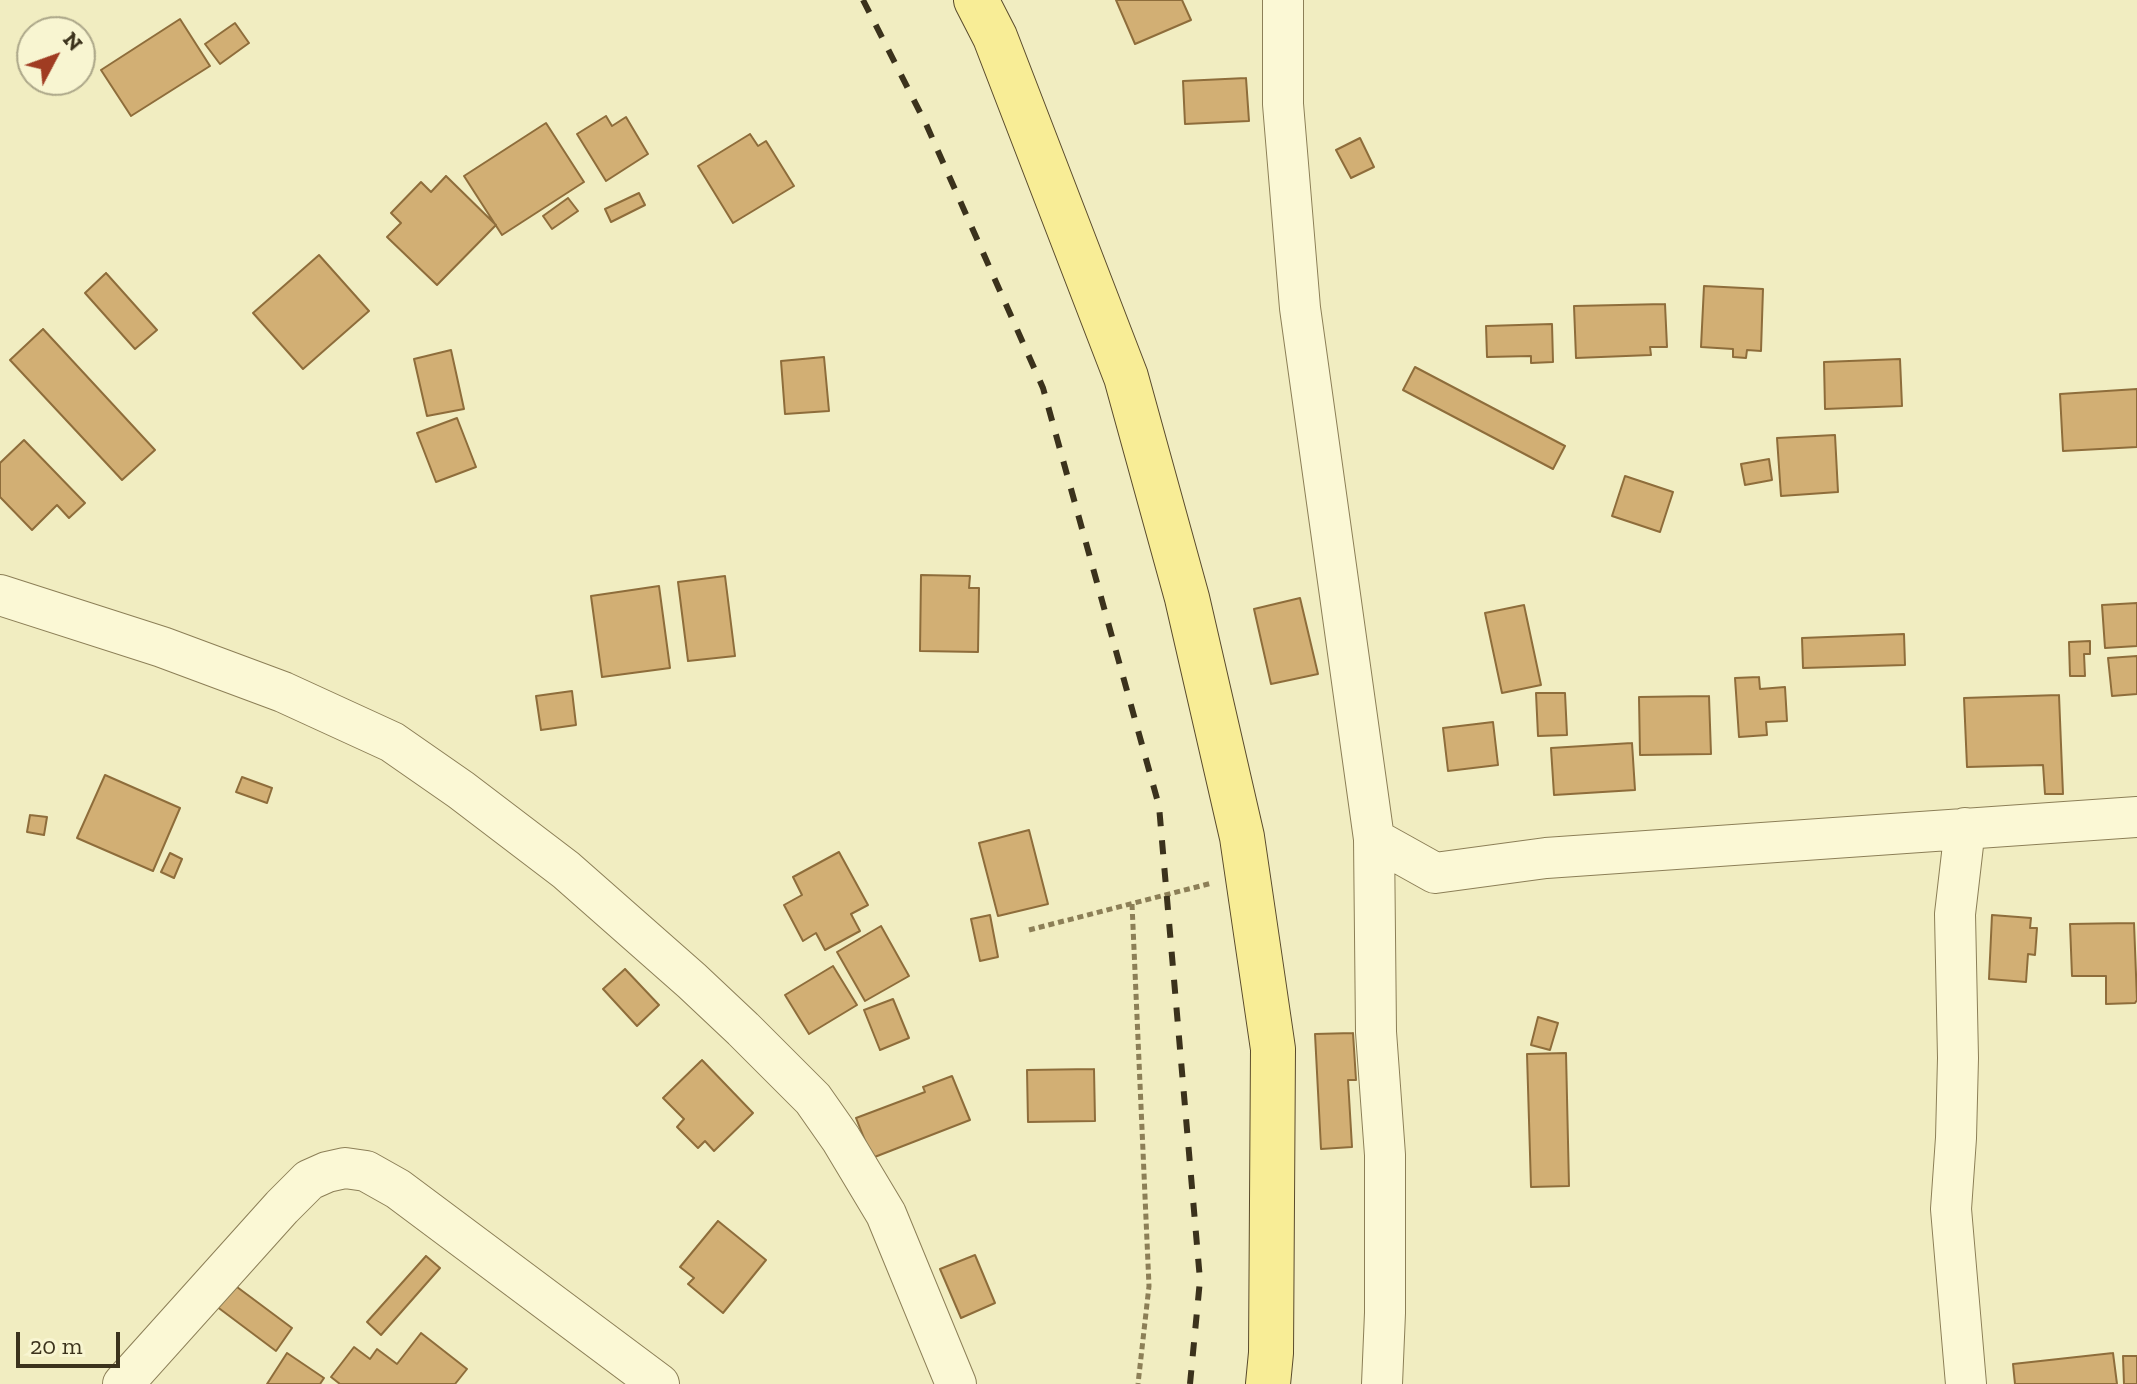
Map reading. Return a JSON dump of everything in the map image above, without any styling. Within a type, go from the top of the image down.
[{"type":"main road","points":[[976,0],[995,37],[1126,377],[1187,598],[1242,837],[1273,1049],[1271,1353],[1268,1384]]},
{"type":"street","points":[[1283,0],[1283,104],[1300,308],[1374,839],[1376,1032],[1385,1155],[1382,1384]]},
{"type":"street","points":[[0,595],[162,647],[283,692],[392,742],[566,870],[692,981],[813,1099],[886,1214],[956,1384]]},
{"type":"street","points":[[1374,839],[1435,873],[1546,858],[2137,817]]},
{"type":"street","points":[[1965,828],[1955,914],[1958,1058],[1951,1209],[1966,1384]]},
{"type":"street","points":[[123,1384],[309,1180],[345,1168],[366,1171],[398,1189],[659,1384]]},
{"type":"path","points":[[1029,930],[1248,874]]},
{"type":"path","points":[[1132,904],[1149,1286],[1138,1384]]},
{"type":"building","points":[[1116,0],[1182,0],[1191,20],[1135,44]]},
{"type":"building","points":[[180,19],[210,66],[131,116],[101,70]]},
{"type":"building","points":[[235,23],[249,43],[220,64],[205,44]]},
{"type":"building","points":[[1246,78],[1249,121],[1185,124],[1183,81]]},
{"type":"building","points":[[606,116],[612,126],[626,117],[648,154],[606,181],[577,134]]},
{"type":"building","points":[[546,123],[584,182],[502,235],[464,176]]},
{"type":"building","points":[[750,134],[758,146],[766,141],[794,186],[733,223],[698,166]]},
{"type":"building","points":[[1360,138],[1374,167],[1351,178],[1336,150]]},
{"type":"building","points":[[446,176],[496,225],[437,285],[387,237],[401,223],[391,213],[421,182],[431,192]]},
{"type":"building","points":[[639,193],[645,205],[611,222],[605,209]]},
{"type":"building","points":[[568,198],[578,211],[552,229],[543,216]]},
{"type":"building","points":[[319,255],[369,311],[303,369],[253,313]]},
{"type":"building","points":[[106,273],[157,330],[135,349],[85,293]]},
{"type":"building","points":[[1704,286],[1763,289],[1761,351],[1747,350],[1746,358],[1733,357],[1733,349],[1701,347]]},
{"type":"building","points":[[1665,304],[1667,347],[1650,347],[1651,355],[1576,358],[1574,306]]},
{"type":"building","points":[[1552,324],[1553,362],[1531,363],[1531,356],[1487,357],[1486,326]]},
{"type":"building","points":[[43,329],[155,450],[122,480],[10,360]]},
{"type":"building","points":[[451,350],[464,409],[427,416],[414,359]]},
{"type":"building","points":[[824,357],[829,411],[785,414],[781,361]]},
{"type":"building","points":[[1900,359],[1902,406],[1825,409],[1824,362]]},
{"type":"building","points":[[1415,367],[1565,446],[1553,469],[1403,390]]},
{"type":"building","points":[[2137,389],[2137,447],[2063,451],[2060,394]]},
{"type":"building","points":[[457,418],[476,467],[436,482],[417,433]]},
{"type":"building","points":[[1835,435],[1838,492],[1781,496],[1777,438]]},
{"type":"building","points":[[24,440],[85,503],[69,518],[57,505],[32,530],[0,497],[0,463]]},
{"type":"building","points":[[1769,459],[1772,480],[1745,485],[1741,464]]},
{"type":"building","points":[[1625,476],[1673,492],[1660,532],[1612,516]]},
{"type":"building","points":[[921,575],[970,576],[969,588],[979,588],[978,652],[920,651]]},
{"type":"building","points":[[725,576],[735,656],[688,661],[678,582]]},
{"type":"building","points":[[659,586],[670,668],[602,677],[591,596]]},
{"type":"building","points":[[1300,598],[1318,674],[1271,684],[1254,609]]},
{"type":"building","points":[[2137,603],[2137,646],[2105,648],[2102,605]]},
{"type":"building","points":[[1524,605],[1541,685],[1502,693],[1485,613]]},
{"type":"building","points":[[1904,634],[1905,665],[1803,668],[1802,638]]},
{"type":"building","points":[[2090,641],[2090,654],[2084,654],[2085,676],[2070,676],[2069,642]]},
{"type":"building","points":[[2137,656],[2137,694],[2112,696],[2108,658]]},
{"type":"building","points":[[1759,677],[1760,689],[1785,687],[1787,721],[1766,722],[1767,735],[1739,737],[1735,678]]},
{"type":"building","points":[[572,691],[576,725],[541,730],[536,696]]},
{"type":"building","points":[[1536,693],[1565,693],[1567,735],[1538,736]]},
{"type":"building","points":[[2059,695],[2063,794],[2045,794],[2043,765],[1967,767],[1964,698]]},
{"type":"building","points":[[1709,696],[1711,754],[1640,755],[1639,697]]},
{"type":"building","points":[[1493,722],[1498,765],[1448,771],[1443,728]]},
{"type":"building","points":[[1632,743],[1635,790],[1554,795],[1551,748]]},
{"type":"building","points":[[105,775],[180,808],[153,871],[77,838]]},
{"type":"building","points":[[242,777],[272,788],[267,803],[236,792]]},
{"type":"building","points":[[30,815],[47,817],[44,835],[27,832]]},
{"type":"building","points":[[1029,830],[1048,904],[998,916],[979,843]]},
{"type":"building","points":[[839,852],[868,905],[851,914],[860,931],[825,950],[816,933],[803,941],[784,905],[802,895],[793,877]]},
{"type":"building","points":[[170,853],[182,859],[174,878],[161,872]]},
{"type":"building","points":[[990,915],[998,957],[980,961],[971,919]]},
{"type":"building","points":[[1992,915],[2031,918],[2030,928],[2037,928],[2035,955],[2028,954],[2026,982],[1989,979]]},
{"type":"building","points":[[2134,923],[2137,1000],[2135,1003],[2106,1004],[2106,976],[2072,976],[2070,924]]},
{"type":"building","points":[[881,926],[909,976],[865,1001],[837,952]]},
{"type":"building","points":[[833,966],[857,1005],[809,1034],[785,995]]},
{"type":"building","points":[[625,969],[659,1005],[637,1026],[603,989]]},
{"type":"building","points":[[893,999],[909,1038],[880,1050],[864,1010]]},
{"type":"building","points":[[1538,1017],[1558,1023],[1550,1050],[1531,1045]]},
{"type":"building","points":[[1353,1033],[1356,1080],[1348,1080],[1352,1147],[1321,1149],[1315,1034]]},
{"type":"building","points":[[1566,1053],[1569,1186],[1531,1187],[1527,1054]]},
{"type":"building","points":[[702,1060],[753,1113],[714,1151],[705,1141],[698,1148],[677,1127],[684,1119],[663,1098]]},
{"type":"building","points":[[1094,1069],[1095,1121],[1028,1122],[1027,1070]]},
{"type":"building","points":[[952,1076],[970,1120],[872,1158],[856,1118],[925,1092],[923,1087]]},
{"type":"building","points":[[718,1221],[766,1260],[723,1313],[688,1284],[694,1278],[680,1267]]},
{"type":"building","points":[[975,1255],[995,1303],[961,1318],[940,1269]]},
{"type":"building","points":[[426,1256],[440,1268],[381,1335],[367,1322]]},
{"type":"building","points":[[233,1284],[292,1328],[276,1351],[216,1306]]},
{"type":"building","points":[[421,1333],[467,1369],[455,1384],[340,1384],[331,1377],[354,1347],[370,1359],[377,1349],[397,1364]]},
{"type":"building","points":[[287,1353],[324,1378],[320,1384],[267,1384]]},
{"type":"building","points":[[2113,1353],[2117,1384],[2015,1384],[2013,1364]]},
{"type":"building","points":[[2123,1356],[2137,1356],[2137,1384],[2124,1384]]},
{"type":"railway","points":[[863,0],[926,124],[1043,388],[1159,806],[1200,1280],[1190,1384]]}]
